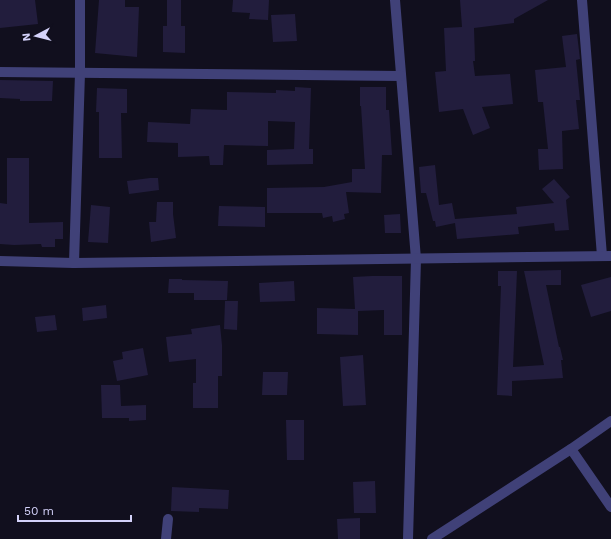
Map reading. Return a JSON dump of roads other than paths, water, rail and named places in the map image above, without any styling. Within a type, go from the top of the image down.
[{"type":"street","points":[[74,263],[80,73],[80,0]]},
{"type":"street","points":[[395,0],[416,259],[408,539]]},
{"type":"street","points":[[0,261],[74,263],[607,256],[582,0]]},
{"type":"street","points":[[0,72],[401,76]]},
{"type":"street","points":[[433,539],[571,449],[611,420]]},
{"type":"street","points":[[571,449],[611,508]]},
{"type":"street","points":[[166,539],[168,519]]}]
